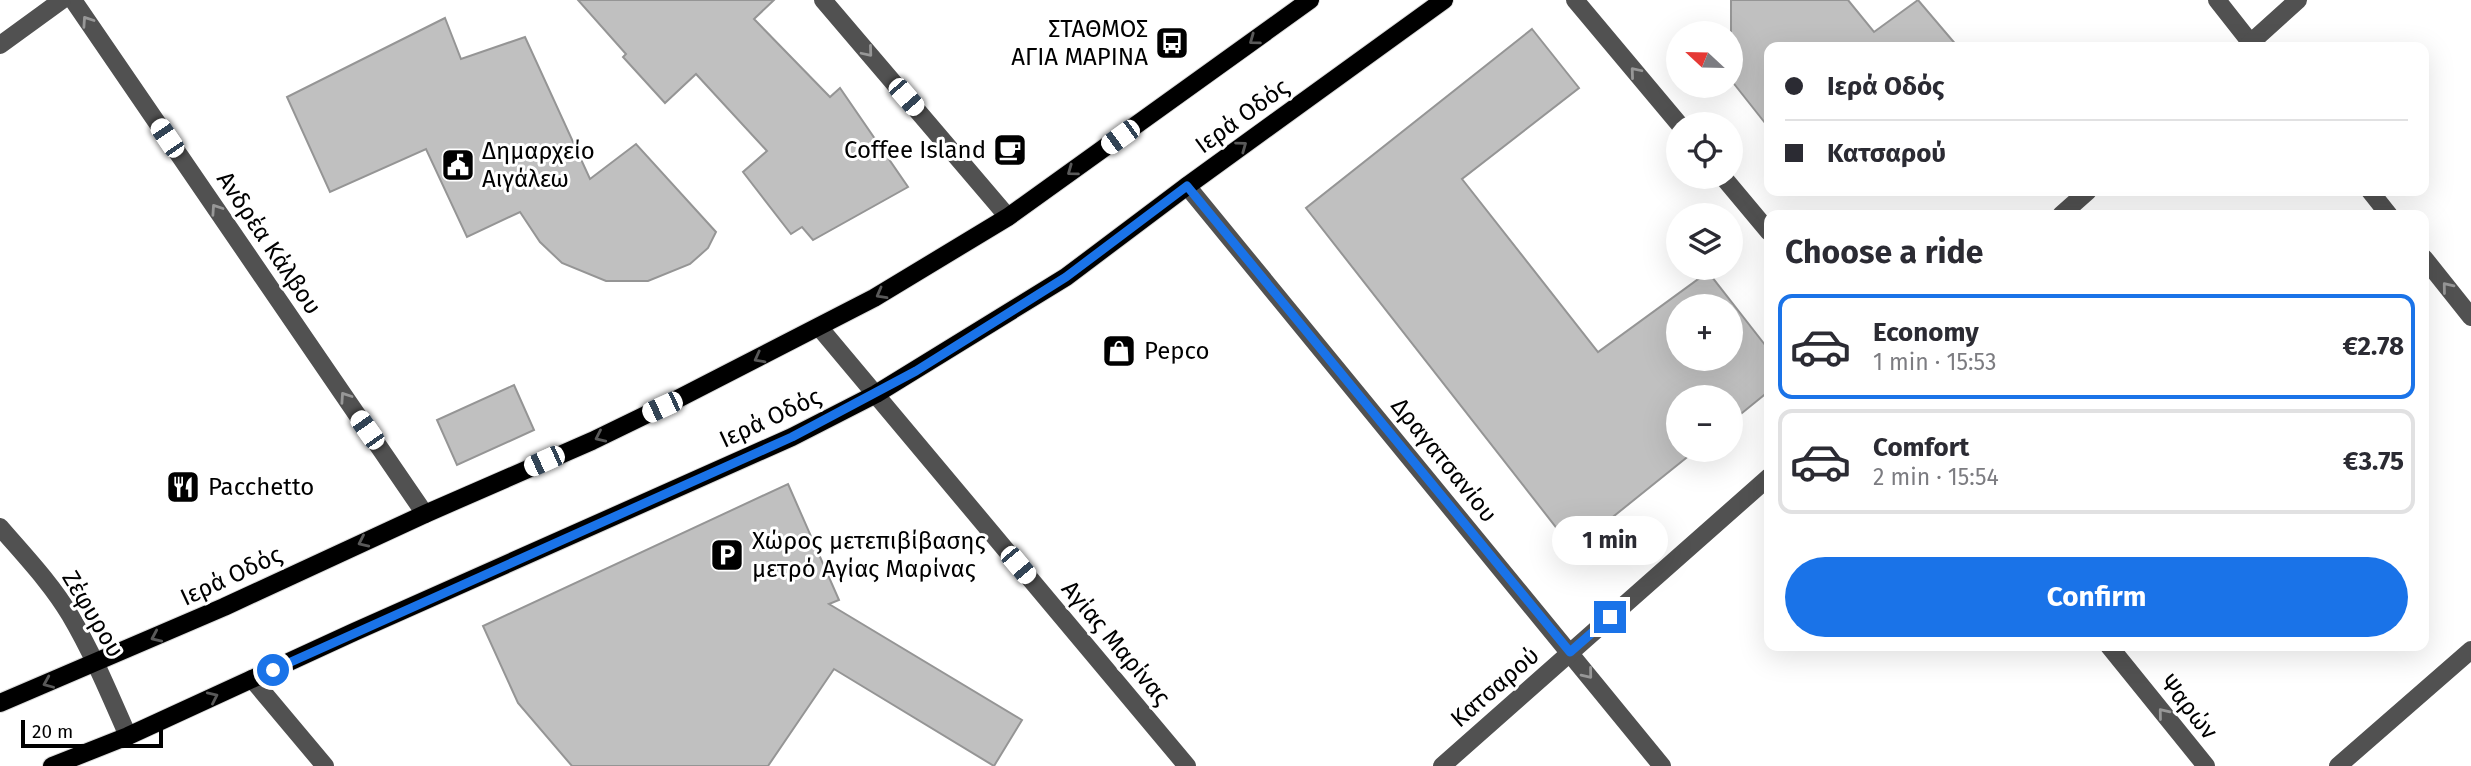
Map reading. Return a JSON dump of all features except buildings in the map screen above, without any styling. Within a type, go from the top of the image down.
[{"type":"main road","name":"Ιερά Οδός","points":[[0,704],[603,435],[819,327],[908,279],[1008,217],[1310,0]]},
{"type":"main road","name":"Ιερά Οδός","points":[[52,766],[128,736],[792,437],[876,394],[1066,277],[1444,0]]},
{"type":"street","points":[[3,36],[62,0]]},
{"type":"street","name":"Ανδρέα Κάλβου","points":[[73,0],[425,513]]},
{"type":"street","points":[[823,0],[1008,217]]},
{"type":"street","points":[[1574,0],[1669,112]]},
{"type":"street","points":[[2217,0],[2247,42]]},
{"type":"street","points":[[2254,42],[2298,0]]},
{"type":"street","name":"Δραγατσανίου","points":[[1187,186],[1662,766]]},
{"type":"street","points":[[1733,189],[1764,226]]},
{"type":"street","points":[[2067,210],[2082,196]]},
{"type":"street","points":[[2374,196],[2385,210]]},
{"type":"street","points":[[2429,264],[2471,317]]},
{"type":"street","name":"Αγίας Μαρίνας","points":[[819,327],[1187,766]]},
{"type":"street","name":"Κατσαρού","points":[[1442,766],[1764,481]]},
{"type":"street","name":"Ζέφυρου","points":[[0,527],[29,559],[69,613],[97,663],[128,736]]},
{"type":"street","points":[[0,546],[29,559]]},
{"type":"street","points":[[2338,766],[2471,650]]},
{"type":"street","name":"Ψαρών","points":[[2113,651],[2206,766]]},
{"type":"street","points":[[252,679],[325,766]]},
{"type":"place","name":"ΣΤΑΘΜΟΣ ΑΓΙΑ ΜΑΡΙΝΑ","points":[[1172,43]]},
{"type":"place","name":"Coffee Island","points":[[1010,150]]},
{"type":"place","name":"Δημαρχείο Αιγάλεω","points":[[458,165]]},
{"type":"place","name":"Pepco","points":[[1119,351]]},
{"type":"place","name":"Pacchetto","points":[[183,487]]},
{"type":"place","name":"Χώρος μετεπιβίβασης μετρό Αγίας Μαρίνας","points":[[727,555]]},
{"type":"route","points":[[273,670],[792,437],[876,394],[1066,277],[1187,186],[1570,652],[1610,617]]}]
